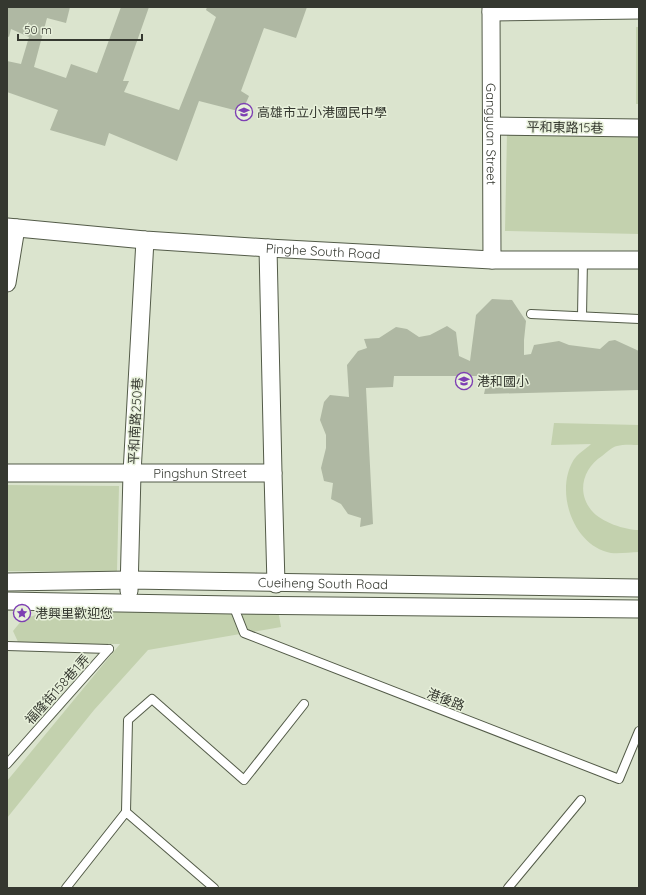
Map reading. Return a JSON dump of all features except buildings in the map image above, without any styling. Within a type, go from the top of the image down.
[{"type":"street","points":[[491,10],[639,10]]},
{"type":"street","name":"Gangyuan Street","points":[[491,10],[492,260]]},
{"type":"street","name":"平和東路15巷","points":[[492,126],[639,128]]},
{"type":"street","points":[[7,283],[11,228]]},
{"type":"street","name":"Pinghe South Road","points":[[11,228],[145,240],[492,260],[639,260]]},
{"type":"street","name":"平和南路250巷","points":[[128,603],[132,473],[145,240]]},
{"type":"street","points":[[268,248],[276,584]]},
{"type":"street","name":"Pingshun Street","points":[[7,473],[273,473]]},
{"type":"street","name":"Cueiheng South Road","points":[[7,582],[129,580],[276,584],[639,588]]},
{"type":"street","name":"Cueiheng South Road","points":[[7,601],[639,609]]},
{"type":"lane","points":[[582,316],[584,259]]},
{"type":"lane","points":[[531,314],[639,319]]},
{"type":"lane","name":"港後路","points":[[233,605],[244,633],[618,779],[639,731]]},
{"type":"lane","name":"福隆街158巷1弄","points":[[7,646],[109,649],[7,764]]},
{"type":"lane","points":[[66,888],[126,812],[128,720],[152,699],[244,780],[304,704]]},
{"type":"lane","points":[[508,888],[581,800]]},
{"type":"lane","points":[[126,812],[214,888]]},
{"type":"green space","points":[[636,27],[639,27],[639,104],[636,104]]},
{"type":"green space","points":[[507,132],[639,133],[639,234],[505,231]]},
{"type":"green space","points":[[554,423],[639,425],[639,445],[620,445],[609,450],[595,461],[586,474],[583,489],[587,504],[601,519],[627,529],[639,530],[639,552],[611,553],[598,548],[586,540],[578,529],[571,516],[567,502],[566,487],[568,474],[573,461],[591,444],[551,445]]},
{"type":"green space","points":[[7,485],[119,486],[117,572],[7,571]]},
{"type":"green space","points":[[278,610],[281,627],[148,650],[94,710],[7,818],[7,781],[120,644],[19,644],[13,631],[22,620],[41,613]]},
{"type":"place","name":"高雄市立小港國民中學","points":[[244,112]]},
{"type":"place","name":"港和國小","points":[[464,381]]},
{"type":"place","name":"港興里歡迎您","points":[[22,613]]}]
